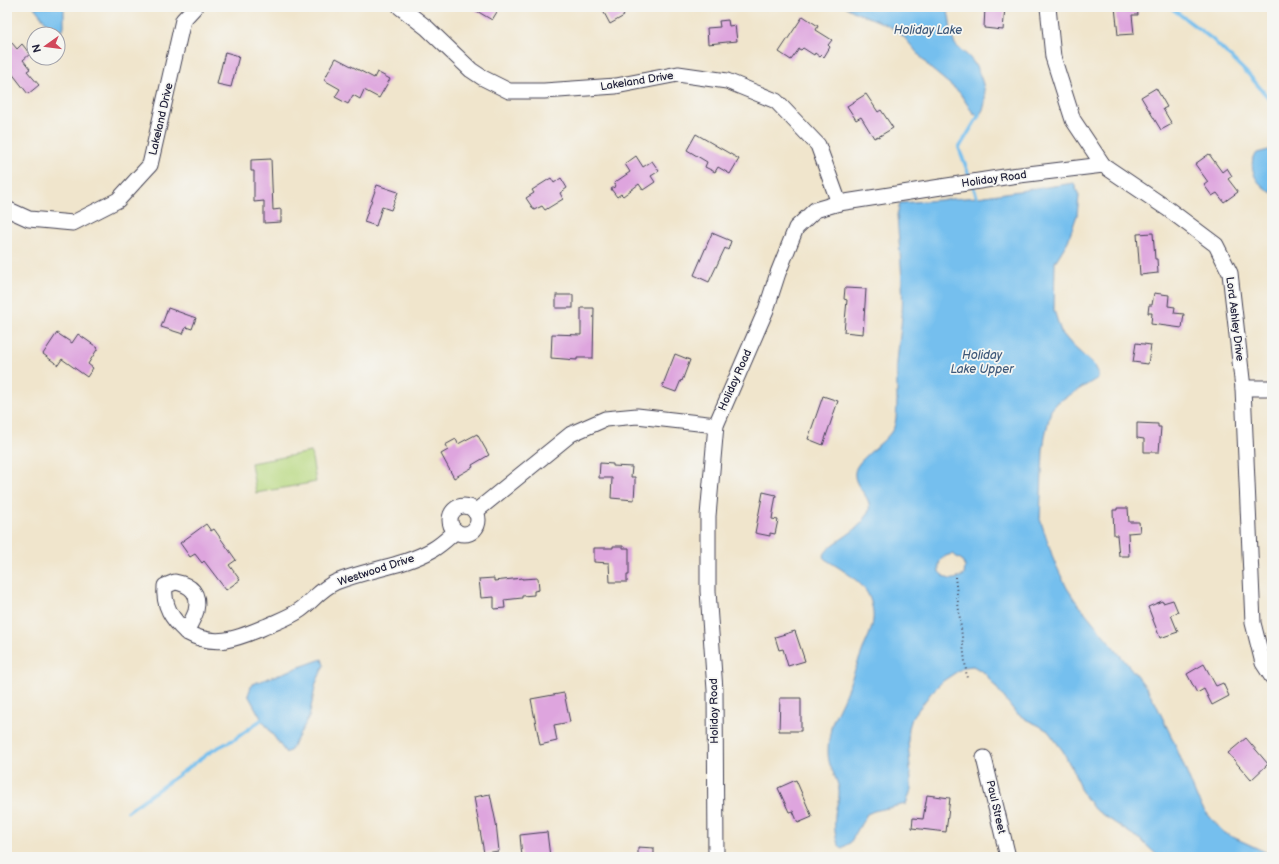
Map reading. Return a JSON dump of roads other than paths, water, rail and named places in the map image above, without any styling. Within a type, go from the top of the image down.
[{"type":"street","name":"Lakeland Drive","points":[[7,209],[28,219],[73,223],[118,200],[150,165],[183,20],[195,7]]},
{"type":"street","name":"Lakeland Drive","points":[[400,7],[427,28],[471,70],[509,91],[544,91],[616,86],[678,74],[727,81],[776,101],[818,145],[839,203]]},
{"type":"street","name":"Lord Ashley Drive","points":[[1048,7],[1053,57],[1073,120],[1103,165],[1168,209],[1216,245],[1230,273],[1243,388],[1253,623],[1263,663],[1272,677]]},
{"type":"street","name":"Holiday Road","points":[[716,857],[715,690],[708,591],[708,516],[716,425],[766,310],[778,273],[796,228],[815,210],[839,203],[1011,176],[1103,165]]},
{"type":"street","points":[[1243,388],[1272,388]]},
{"type":"street","points":[[475,512],[571,434],[605,419],[637,416],[716,425]]},
{"type":"street","points":[[463,506],[472,508],[478,520],[478,524],[472,531],[464,534],[456,531],[452,528],[450,519],[454,510],[463,506]]},
{"type":"street","name":"Westwood Drive","points":[[186,632],[197,638],[208,641],[230,639],[251,633],[292,615],[310,602],[317,594],[336,582],[410,560],[439,545],[456,531]]},
{"type":"street","name":"Paul Street","points":[[984,758],[1008,857]]},
{"type":"water","points":[[34,7],[64,7],[64,26],[48,25]]},
{"type":"water","name":"Holiday Lake","points":[[846,7],[945,7],[949,16],[952,38],[957,47],[974,63],[984,86],[985,103],[983,110],[979,115],[973,113],[959,92],[930,68],[904,37],[894,29]]},
{"type":"water","points":[[1272,149],[1272,193],[1262,186],[1256,178],[1252,163],[1253,157],[1257,153]]},
{"type":"water","name":"Holiday Lake Upper","points":[[1074,183],[1079,196],[1077,215],[1068,241],[1055,262],[1054,310],[1061,332],[1073,346],[1095,366],[1098,372],[1098,378],[1058,402],[1051,410],[1043,450],[1040,519],[1054,561],[1067,588],[1075,600],[1146,687],[1155,702],[1174,742],[1197,798],[1204,810],[1224,833],[1272,855],[1272,857],[1159,857],[1142,841],[1094,809],[1080,789],[1072,766],[1048,731],[1016,713],[985,673],[973,666],[964,667],[943,681],[931,693],[912,718],[909,728],[908,741],[911,790],[906,804],[867,814],[850,843],[842,848],[837,841],[835,817],[839,792],[838,784],[829,760],[829,737],[833,720],[847,691],[870,631],[873,613],[869,597],[862,586],[847,573],[823,557],[831,546],[858,527],[868,513],[869,502],[857,483],[855,472],[861,461],[890,433],[896,421],[897,363],[902,321],[902,278],[897,215],[900,203],[978,197]],"holes":[[[952,554],[962,560],[965,567],[964,575],[951,579],[945,577],[939,572],[940,562],[945,556]]]},
{"type":"water","points":[[322,659],[324,665],[316,683],[309,717],[291,750],[286,753],[262,720],[248,695],[252,684]]},
{"type":"waterway","points":[[1170,7],[1212,39],[1249,75],[1272,102]]},
{"type":"waterway","points":[[970,178],[959,148],[979,115],[977,110]]},
{"type":"waterway","points":[[973,186],[977,201]]},
{"type":"waterway","points":[[128,811],[213,750],[235,739],[265,717]]}]
